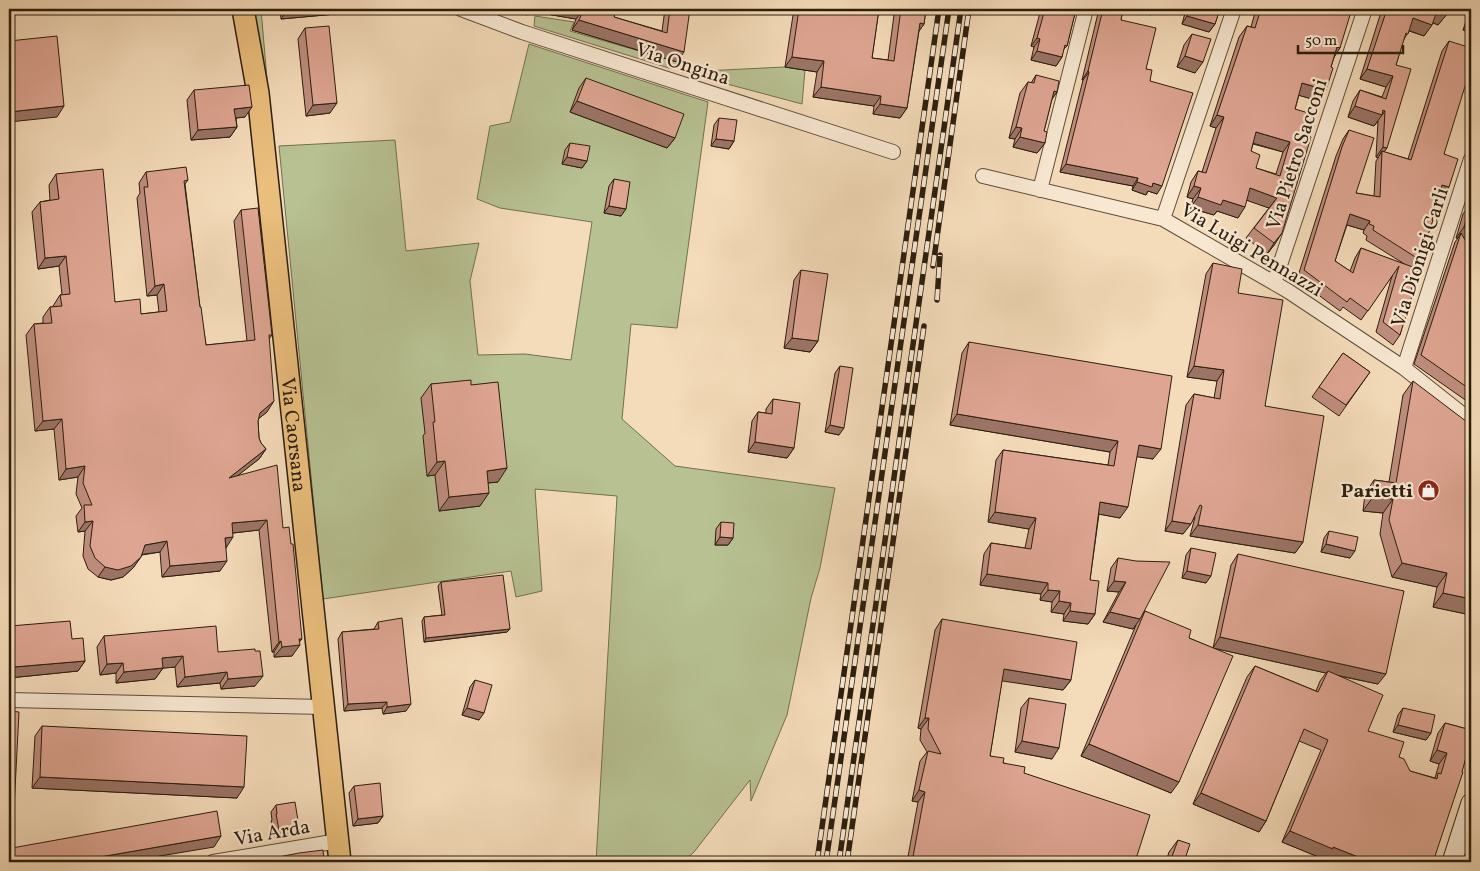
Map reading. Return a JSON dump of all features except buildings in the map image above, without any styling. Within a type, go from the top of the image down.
[{"type":"main road","name":"Via Caorsana","points":[[243,9],[258,93],[340,862]]},
{"type":"main road","points":[[1454,862],[1471,803]]},
{"type":"street","name":"Via Ongina","points":[[461,9],[522,32],[893,152]]},
{"type":"street","points":[[1040,190],[1086,9]]},
{"type":"street","points":[[1163,219],[1234,9]]},
{"type":"street","name":"Via Pietro Sacconi","points":[[1274,283],[1365,9]]},
{"type":"street","name":"Via Dionigi Carli","points":[[1404,368],[1471,159]]},
{"type":"street","name":"Via Luigi Pennazzi","points":[[982,176],[1163,219],[1274,283],[1404,368],[1471,422]]},
{"type":"street","points":[[9,700],[324,707]]},
{"type":"street","name":"Via Arda","points":[[213,862],[338,841]]},
{"type":"green space","points":[[252,9],[261,9],[267,79],[254,19]]},
{"type":"green space","points":[[535,16],[574,22],[570,31],[677,62],[672,69],[534,26]]},
{"type":"green space","points":[[529,44],[708,102],[677,328],[631,324],[622,419],[675,466],[835,488],[820,568],[811,598],[787,715],[751,801],[750,780],[694,852],[683,862],[596,862],[617,496],[535,489],[542,591],[516,597],[511,571],[323,599],[279,146],[395,140],[406,251],[479,243],[470,281],[478,355],[525,354],[571,360],[592,222],[500,208],[477,199],[490,126],[510,122]]},
{"type":"green space","points":[[785,67],[805,70],[802,104],[682,72]]},
{"type":"railway","points":[[817,862],[939,9]]},
{"type":"railway","points":[[826,862],[949,9]]},
{"type":"railway","points":[[839,862],[961,9]]},
{"type":"railway","points":[[933,266],[969,9]]},
{"type":"railway","points":[[937,300],[940,255]]},
{"type":"railway","points":[[847,862],[924,326]]},
{"type":"place","name":"Parietti","points":[[1429,490]]}]
